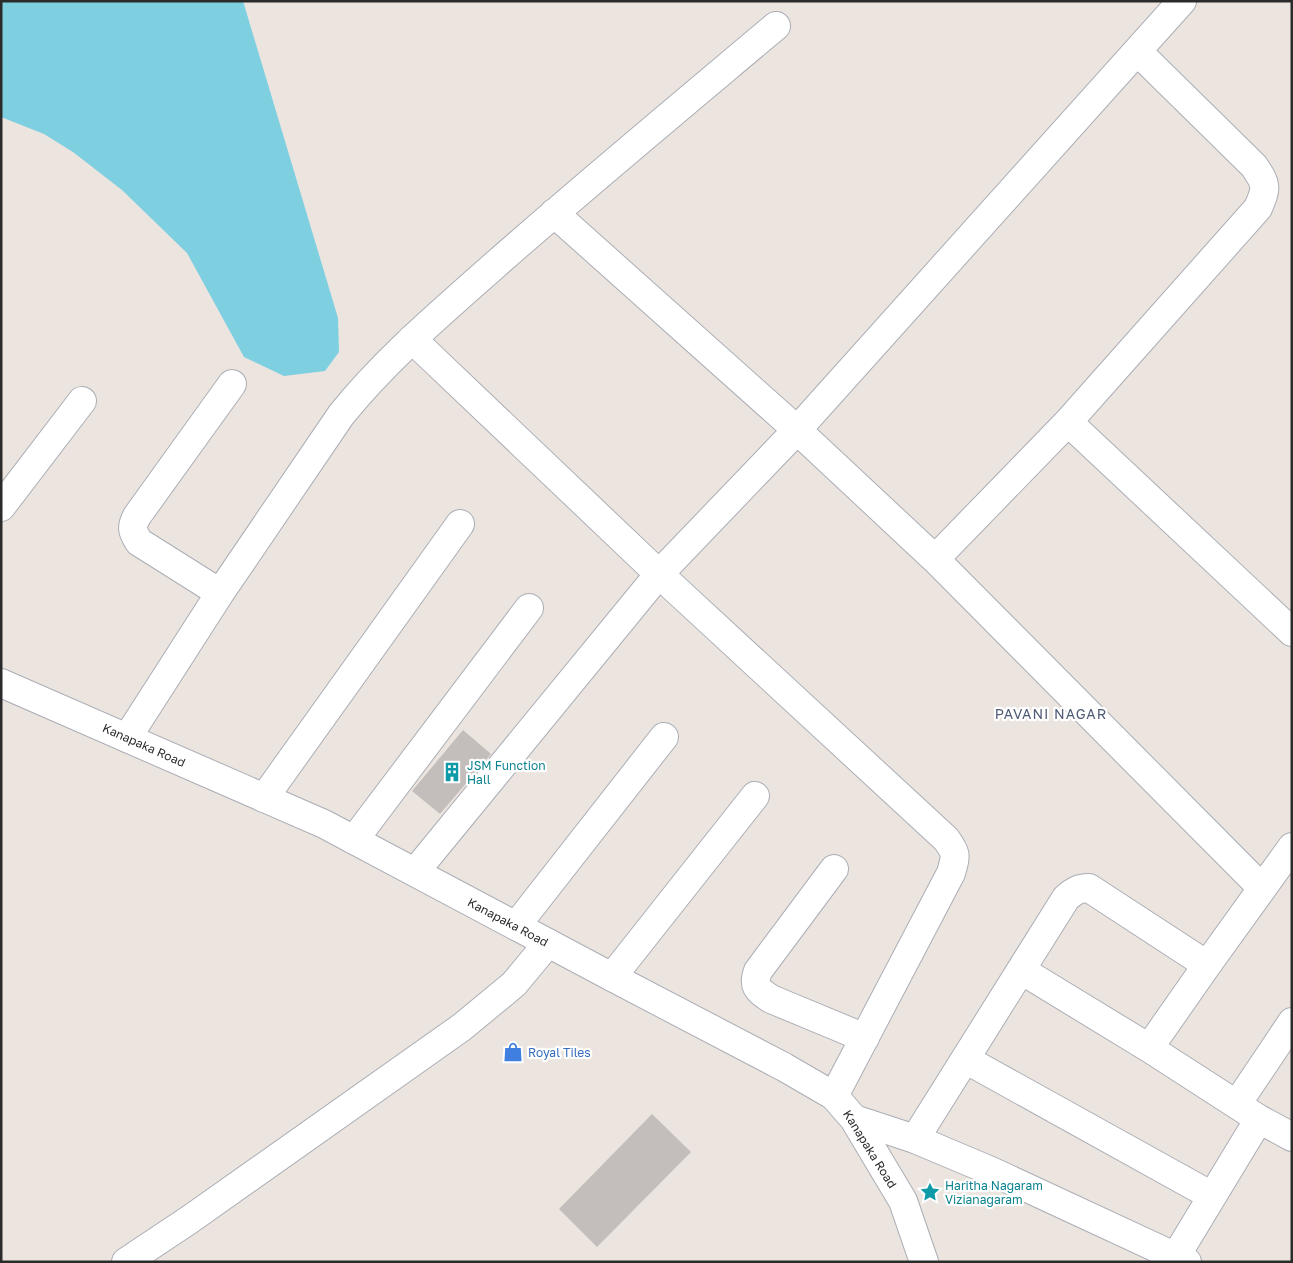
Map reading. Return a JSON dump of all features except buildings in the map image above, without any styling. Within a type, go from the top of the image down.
[{"type":"street","points":[[415,872],[659,574],[797,430],[1182,1]]},
{"type":"street","points":[[127,738],[220,593],[341,415],[362,388],[412,339],[554,213],[776,26]]},
{"type":"street","points":[[935,559],[1068,422],[1258,208],[1265,192],[1264,180],[1254,166],[1137,51]]},
{"type":"street","points":[[554,213],[797,430],[935,559],[1262,888]]},
{"type":"street","points":[[412,339],[659,574],[946,839],[955,850],[952,873],[865,1038],[826,1090]]},
{"type":"street","points":[[220,593],[139,542],[133,533],[132,525],[136,516],[232,384]]},
{"type":"street","points":[[1,507],[82,401]]},
{"type":"street","points":[[1068,422],[1292,632]]},
{"type":"street","points":[[264,798],[460,524]]},
{"type":"street","points":[[354,840],[529,608]]},
{"type":"street","name":"Kanapaka Road","points":[[1,683],[324,824],[826,1090],[854,1119],[903,1201],[924,1262]]},
{"type":"street","points":[[516,926],[664,737]]},
{"type":"street","points":[[612,977],[754,796]]},
{"type":"street","points":[[1149,1048],[1292,847]]},
{"type":"street","points":[[834,869],[758,972],[755,980],[758,990],[771,999],[865,1038]]},
{"type":"street","points":[[915,1139],[1066,898],[1081,888],[1089,888],[1207,965]]},
{"type":"street","points":[[126,1262],[189,1220],[462,1027],[514,984],[548,943]]},
{"type":"street","points":[[1021,970],[1149,1048],[1259,1119],[1292,1137]]},
{"type":"street","points":[[1237,1104],[1292,1022]]},
{"type":"street","points":[[965,1060],[1212,1196]]},
{"type":"street","points":[[854,1119],[915,1139],[991,1170],[1182,1259],[1212,1196],[1259,1119]]},
{"type":"water","points":[[1,1],[243,1],[338,318],[339,352],[325,371],[284,376],[244,357],[187,253],[122,190],[73,152],[44,134],[1,117]]},
{"type":"place","name":"JSM Function Hall","points":[[452,772]]},
{"type":"place","name":"Royal Tiles","points":[[513,1052]]},
{"type":"place","name":"Haritha Nagaram Vizianagaram","points":[[930,1192]]},
{"type":"district","name":"PAVANI NAGAR","points":[[1051,713]]}]
